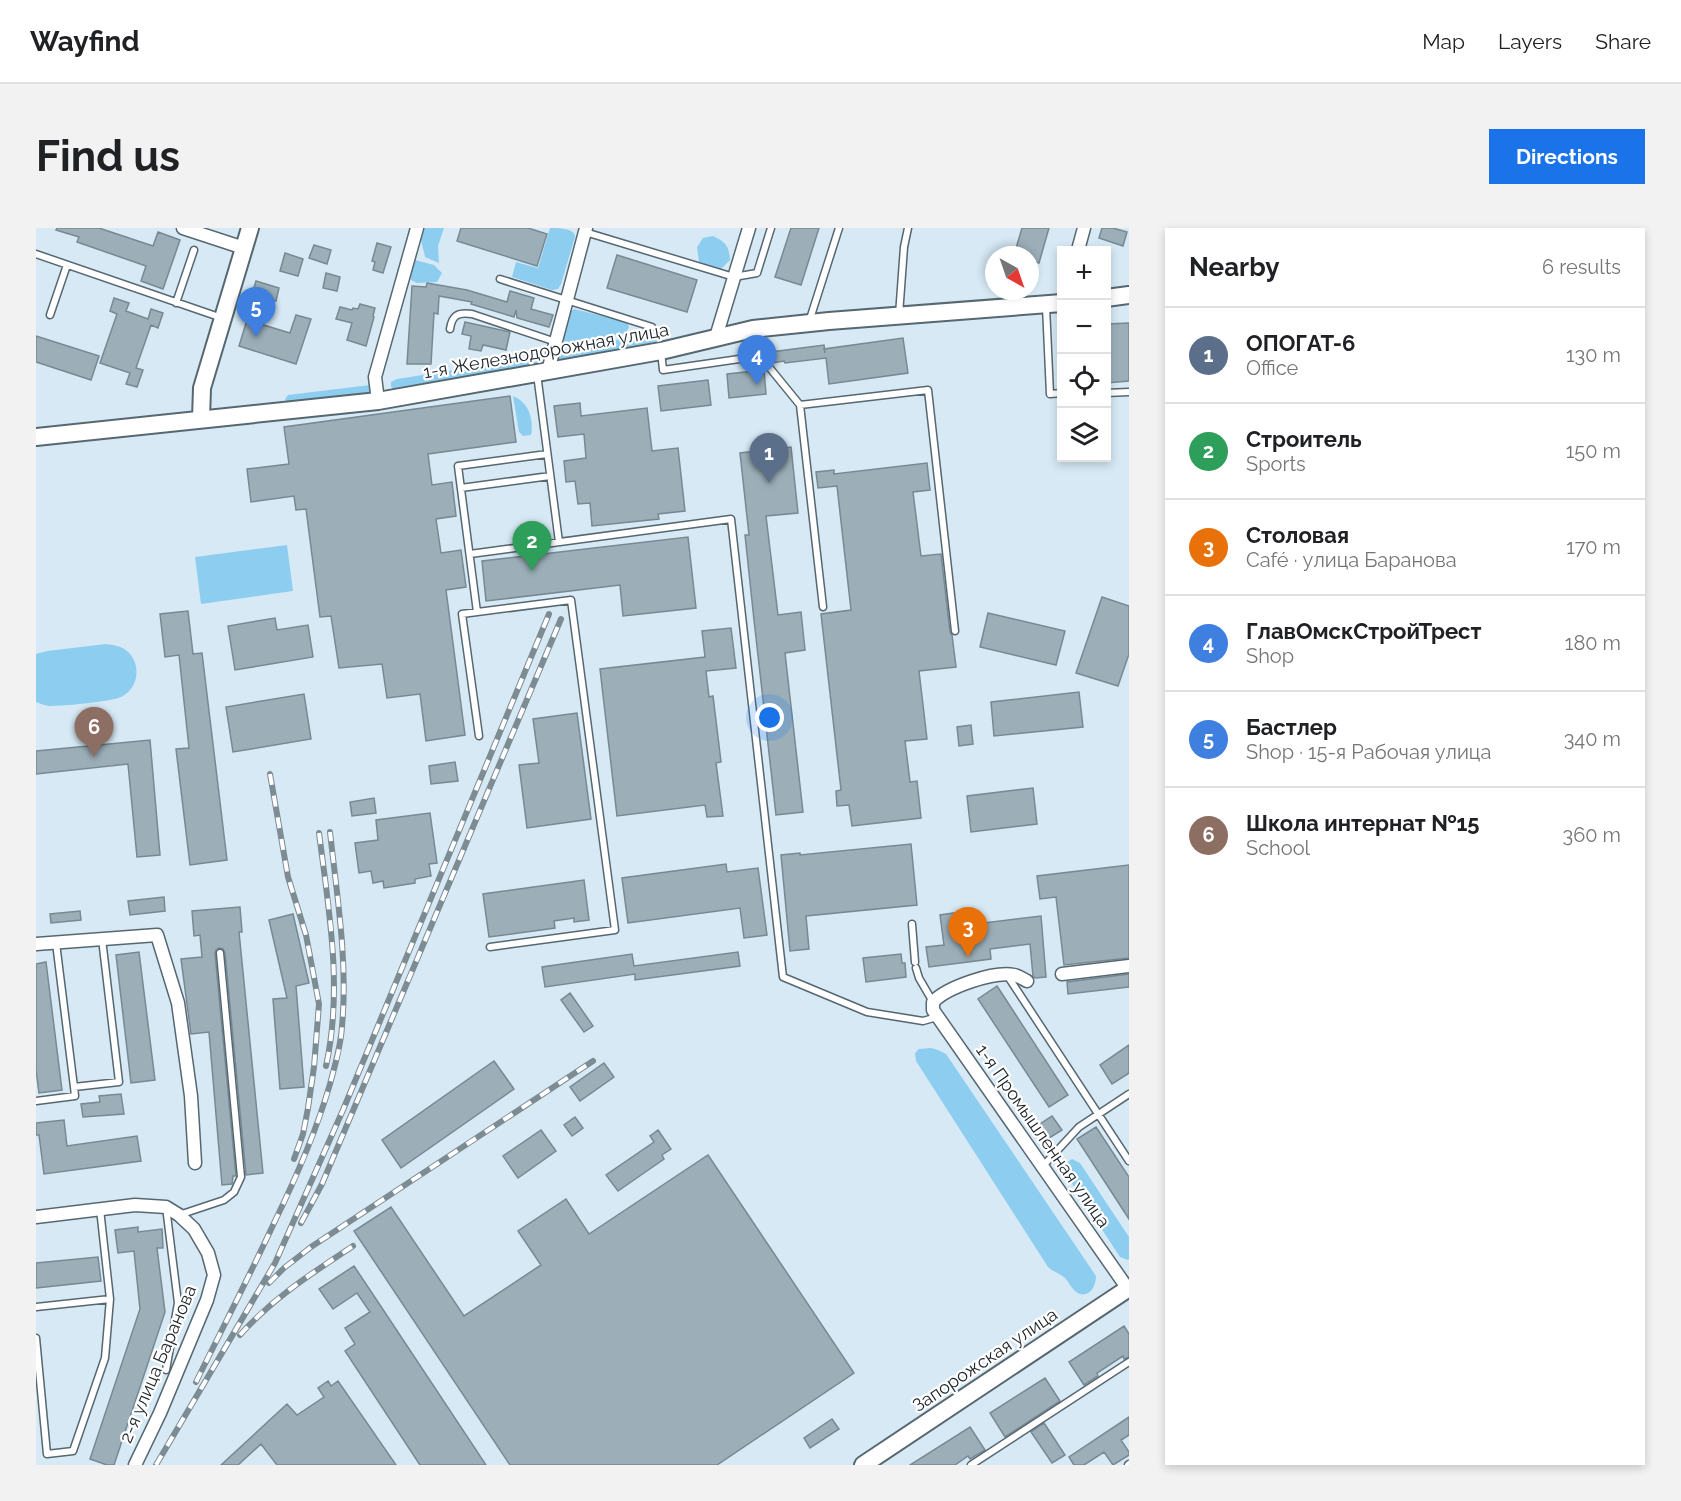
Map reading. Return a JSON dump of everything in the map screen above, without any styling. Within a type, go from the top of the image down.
[{"type":"street","points":[[183,228],[244,248]]},
{"type":"street","points":[[201,419],[201,388],[250,228]]},
{"type":"street","points":[[378,401],[375,377],[417,228]]},
{"type":"street","points":[[716,337],[749,228]]},
{"type":"street","points":[[1079,246],[1084,228]]},
{"type":"street","points":[[542,372],[556,342],[585,230]]},
{"type":"street","points":[[1111,297],[1129,295]]},
{"type":"street","name":"1-я Железнодорожная улица","points":[[36,437],[378,401],[661,351],[753,329],[1054,304]]},
{"type":"street","points":[[36,944],[157,935],[178,1004],[191,1096],[195,1163]]},
{"type":"street","points":[[1062,974],[1129,966]]},
{"type":"street","points":[[933,1002],[950,989],[990,976],[1006,974],[1028,981]]},
{"type":"street","name":"1-я Промышленная улица","points":[[933,1002],[933,1010],[937,1017],[1129,1289]]},
{"type":"street","points":[[36,1217],[135,1205],[166,1207]]},
{"type":"street","name":"2-я улица Баранова","points":[[135,1465],[207,1300],[214,1275],[208,1253],[194,1229],[166,1207]]},
{"type":"street","name":"Запорожская улица","points":[[863,1465],[1129,1289]]},
{"type":"lane","points":[[585,230],[734,277],[757,273],[771,228]]},
{"type":"lane","points":[[809,323],[839,228]]},
{"type":"lane","points":[[899,316],[904,247],[909,228]]},
{"type":"lane","points":[[176,303],[194,250]]},
{"type":"lane","points":[[36,254],[223,319]]},
{"type":"lane","points":[[50,315],[68,265]]},
{"type":"lane","points":[[500,279],[652,327]]},
{"type":"lane","points":[[1054,304],[1050,394],[1057,393]]},
{"type":"lane","points":[[450,329],[455,315],[472,314],[556,342]]},
{"type":"lane","points":[[661,351],[663,370],[760,356],[800,405],[823,608]]},
{"type":"lane","points":[[542,372],[547,454],[559,542]]},
{"type":"lane","points":[[800,405],[928,390],[955,631]]},
{"type":"lane","points":[[1111,393],[1129,392]]},
{"type":"lane","points":[[477,612],[458,466],[547,454]]},
{"type":"lane","points":[[461,488],[550,476]]},
{"type":"lane","points":[[470,554],[731,519],[783,977],[867,1012],[923,1021],[937,1017]]},
{"type":"lane","points":[[479,736],[462,614],[570,600],[615,930],[490,947]]},
{"type":"lane","points":[[912,924],[915,965],[919,978],[933,1002]]},
{"type":"lane","points":[[74,1087],[119,1082],[102,939]]},
{"type":"lane","points":[[36,1101],[75,1096],[56,942]]},
{"type":"lane","points":[[179,1215],[224,1200],[234,1192],[242,1177],[220,953]]},
{"type":"lane","points":[[1006,974],[1129,1161]]},
{"type":"lane","points":[[1042,1167],[1079,1127],[1129,1094]]},
{"type":"lane","points":[[166,1207],[178,1302],[166,1370]]},
{"type":"lane","points":[[36,1338],[47,1454],[73,1451],[105,1358],[110,1299],[100,1209]]},
{"type":"lane","points":[[36,1307],[110,1299]]},
{"type":"lane","points":[[970,1465],[1129,1362]]},
{"type":"shaded area","points":[[421,228],[444,228],[438,246],[439,263],[425,257]]},
{"type":"shaded area","points":[[550,228],[569,230],[574,233],[575,237],[561,284],[558,289],[552,290],[512,277],[516,262],[538,268]]},
{"type":"shaded area","points":[[713,236],[724,243],[729,251],[730,260],[721,269],[699,262],[697,247],[703,238]]},
{"type":"shaded area","points":[[415,260],[434,265],[442,273],[437,282],[417,283],[411,280],[410,269]]},
{"type":"shaded area","points":[[574,309],[627,322],[629,327],[626,333],[567,343],[562,340],[569,312]]},
{"type":"shaded area","points":[[656,334],[658,340],[655,342],[566,361],[561,361],[558,357],[563,350]]},
{"type":"shaded area","points":[[531,358],[539,361],[538,365],[398,391],[393,390],[391,386],[391,382],[397,379]]},
{"type":"shaded area","points":[[370,385],[374,387],[374,391],[370,394],[287,403],[285,399],[288,395]]},
{"type":"shaded area","points":[[513,396],[527,407],[532,423],[531,435],[523,436],[519,432]]},
{"type":"shaded area","points":[[287,545],[293,591],[201,604],[195,557]]},
{"type":"shaded area","points":[[106,644],[123,648],[135,663],[135,681],[128,692],[117,698],[87,703],[49,706],[36,702],[36,654]]},
{"type":"shaded area","points":[[931,1048],[946,1054],[1096,1276],[1094,1286],[1086,1294],[1078,1293],[1065,1278],[1048,1267],[916,1061],[915,1053],[919,1049]]},
{"type":"shaded area","points":[[1072,1159],[1080,1163],[1129,1237],[1128,1260],[1120,1257],[1065,1173],[1064,1165]]},
{"type":"building","points":[[57,228],[99,228],[153,246],[158,232],[180,240],[163,289],[141,281],[146,266],[77,242],[79,237],[56,230]]},
{"type":"building","points":[[461,228],[528,228],[547,234],[537,266],[457,241]]},
{"type":"building","points":[[791,228],[819,228],[801,285],[775,277]]},
{"type":"building","points":[[1022,228],[1049,228],[1039,263],[1039,246],[1017,246]]},
{"type":"building","points":[[1102,228],[1127,232],[1123,246],[1099,238]]},
{"type":"building","points":[[377,243],[391,247],[383,273],[373,270],[375,262],[372,261]]},
{"type":"building","points":[[314,245],[331,250],[327,264],[309,258]]},
{"type":"building","points":[[285,253],[303,259],[298,276],[280,271]]},
{"type":"building","points":[[617,255],[697,280],[687,312],[607,288]]},
{"type":"building","points":[[326,273],[340,277],[337,291],[323,288]]},
{"type":"building","points":[[256,281],[279,288],[276,301],[252,294]]},
{"type":"building","points":[[427,283],[467,290],[507,302],[510,291],[534,298],[531,309],[553,315],[549,327],[517,318],[516,310],[514,317],[471,304],[472,302],[439,296],[438,314],[434,313],[431,364],[407,364],[412,286],[426,287]]},
{"type":"building","points":[[114,298],[129,303],[126,311],[148,319],[151,309],[163,313],[158,328],[151,325],[136,368],[143,370],[137,387],[126,384],[130,373],[100,363],[117,314],[110,311]]},
{"type":"building","points":[[360,304],[375,308],[366,346],[347,340],[352,323],[336,319],[340,307],[352,310],[353,308],[358,309]]},
{"type":"building","points":[[296,315],[311,319],[296,364],[239,346],[247,320],[290,333]]},
{"type":"building","points":[[465,322],[510,332],[506,350],[483,345],[481,351],[469,349],[471,336],[462,334]]},
{"type":"building","points":[[1129,323],[1129,381],[1111,383],[1111,324]]},
{"type":"building","points":[[36,336],[99,356],[91,380],[36,362]]},
{"type":"building","points":[[903,338],[908,373],[829,384],[826,358],[773,363],[771,352],[824,345],[824,349]]},
{"type":"building","points":[[764,370],[766,394],[729,398],[727,374]]},
{"type":"building","points":[[708,380],[711,405],[661,411],[658,386]]},
{"type":"building","points":[[510,396],[516,442],[428,454],[432,485],[452,482],[456,516],[436,519],[441,553],[461,550],[466,587],[446,590],[465,735],[426,741],[420,694],[387,698],[382,664],[339,668],[331,616],[320,617],[306,509],[296,510],[294,496],[251,502],[247,469],[289,464],[284,427]]},
{"type":"building","points":[[580,403],[581,416],[647,408],[652,451],[678,448],[685,511],[658,514],[659,519],[592,526],[590,503],[578,504],[575,481],[566,482],[564,461],[586,458],[584,434],[558,437],[554,406]]},
{"type":"building","points":[[791,447],[798,513],[766,516],[778,615],[801,612],[805,650],[785,653],[803,812],[776,815],[745,535],[749,535],[740,453]]},
{"type":"building","points":[[927,463],[930,490],[913,492],[921,556],[941,554],[956,667],[919,671],[927,739],[905,741],[910,782],[917,781],[921,818],[852,826],[849,805],[837,806],[836,791],[841,790],[821,614],[851,610],[837,486],[818,488],[816,472],[834,470],[834,474]]},
{"type":"building","points":[[688,537],[696,608],[623,616],[620,585],[486,601],[482,561]]},
{"type":"building","points":[[1102,597],[1129,606],[1129,654],[1118,686],[1076,673]]},
{"type":"building","points":[[188,611],[193,654],[202,653],[227,860],[190,865],[176,749],[189,748],[179,655],[165,657],[160,614]]},
{"type":"building","points":[[988,613],[1065,631],[1056,665],[980,647]]},
{"type":"building","points":[[275,618],[277,630],[308,625],[313,657],[235,670],[228,626]]},
{"type":"building","points":[[731,628],[736,668],[706,671],[709,697],[713,696],[721,762],[716,763],[723,816],[707,817],[705,805],[617,816],[600,669],[705,657],[702,631]]},
{"type":"building","points":[[1079,692],[1083,727],[994,736],[991,702]]},
{"type":"building","points":[[304,694],[311,739],[233,752],[226,707]]},
{"type":"building","points":[[577,713],[591,819],[527,828],[519,765],[539,763],[533,719]]},
{"type":"building","points":[[971,725],[973,744],[959,746],[957,727]]},
{"type":"building","points":[[150,740],[160,855],[137,857],[128,764],[36,774],[36,751]]},
{"type":"building","points":[[455,762],[458,781],[431,784],[429,766]]},
{"type":"building","points":[[1033,788],[1037,824],[971,832],[967,796]]},
{"type":"building","points":[[374,798],[376,813],[352,816],[350,802]]},
{"type":"building","points":[[430,813],[437,863],[429,864],[431,876],[415,879],[415,883],[384,888],[383,881],[373,883],[371,871],[359,873],[355,843],[378,840],[376,820]]},
{"type":"building","points":[[911,844],[917,905],[806,916],[809,949],[790,951],[781,855]]},
{"type":"building","points":[[726,864],[727,872],[758,868],[767,935],[744,938],[740,908],[628,923],[622,878]]},
{"type":"building","points":[[1129,865],[1129,958],[1064,965],[1056,897],[1040,899],[1037,876]]},
{"type":"building","points":[[584,880],[589,920],[574,922],[574,918],[554,921],[555,928],[489,937],[483,894]]},
{"type":"building","points":[[164,897],[165,911],[130,915],[128,901]]},
{"type":"building","points":[[240,907],[242,932],[239,932],[263,1173],[246,1175],[225,953],[219,948],[215,953],[236,1176],[233,1176],[232,1184],[222,1185],[209,1032],[191,1034],[181,959],[202,957],[200,935],[194,936],[192,911]]},
{"type":"building","points":[[80,911],[81,920],[51,923],[50,914]]},
{"type":"building","points":[[967,911],[968,925],[1041,916],[1046,977],[1035,978],[1033,976],[1030,944],[990,949],[991,959],[929,967],[926,947],[944,945],[940,915]]},
{"type":"building","points":[[293,914],[309,983],[296,986],[304,1087],[280,1089],[273,999],[287,998],[269,920]]},
{"type":"building","points":[[139,952],[155,1080],[131,1083],[116,955]]},
{"type":"building","points":[[738,952],[740,966],[635,980],[635,974],[545,987],[542,967],[632,954],[634,966]]},
{"type":"building","points":[[901,954],[902,963],[905,963],[906,977],[866,982],[863,958]]},
{"type":"building","points":[[46,962],[62,1090],[39,1093],[36,1070],[36,964]]},
{"type":"building","points":[[1129,974],[1129,987],[1068,994],[1067,982]]},
{"type":"building","points":[[997,986],[1068,1095],[1049,1107],[978,999]]},
{"type":"building","points":[[570,993],[593,1026],[584,1032],[561,1000]]},
{"type":"building","points":[[1129,1045],[1129,1073],[1112,1084],[1100,1065]]},
{"type":"building","points":[[494,1061],[514,1089],[401,1168],[382,1140]]},
{"type":"building","points":[[604,1063],[614,1077],[580,1101],[570,1087]]},
{"type":"building","points":[[121,1094],[124,1114],[83,1117],[81,1104],[100,1102],[99,1096]]},
{"type":"building","points":[[1052,1116],[1062,1130],[1046,1140],[1037,1126]]},
{"type":"building","points":[[575,1117],[583,1128],[572,1136],[564,1125]]},
{"type":"building","points":[[64,1120],[67,1146],[137,1136],[141,1161],[44,1174],[39,1135],[36,1135],[36,1123]]},
{"type":"building","points":[[1096,1127],[1129,1177],[1129,1219],[1077,1139]]},
{"type":"building","points":[[541,1130],[556,1151],[518,1178],[503,1156]]},
{"type":"building","points":[[658,1130],[671,1149],[662,1155],[664,1159],[618,1191],[606,1175],[654,1142],[650,1136]]},
{"type":"building","points":[[708,1155],[854,1373],[717,1465],[510,1465],[354,1231],[391,1207],[464,1316],[541,1265],[518,1231],[566,1199],[589,1234]]},
{"type":"building","points":[[138,1227],[138,1232],[162,1229],[163,1248],[157,1248],[165,1312],[114,1465],[107,1465],[90,1459],[140,1309],[134,1251],[118,1253],[115,1230]]},
{"type":"building","points":[[98,1257],[101,1281],[36,1288],[36,1263]]},
{"type":"building","points":[[354,1266],[486,1465],[420,1465],[345,1351],[355,1344],[345,1328],[370,1312],[357,1293],[333,1309],[319,1289]]},
{"type":"building","points":[[1124,1326],[1129,1334],[1129,1357],[1124,1359],[1123,1356],[1097,1373],[1098,1376],[1084,1385],[1069,1362]]},
{"type":"building","points":[[1045,1378],[1060,1401],[1005,1437],[990,1413]]},
{"type":"building","points":[[328,1381],[331,1386],[338,1381],[396,1465],[277,1465],[261,1444],[238,1465],[221,1465],[287,1404],[297,1415],[324,1397],[318,1388]]},
{"type":"building","points":[[1129,1417],[1129,1435],[1121,1440],[1129,1455],[1113,1465],[1104,1452],[1084,1465],[1074,1465],[1069,1457]]},
{"type":"building","points":[[832,1419],[839,1429],[810,1448],[804,1438]]},
{"type":"building","points":[[1044,1423],[1065,1455],[1052,1463],[1031,1432]]},
{"type":"building","points":[[970,1427],[985,1450],[970,1459],[968,1456],[955,1465],[910,1465]]},
{"type":"railway","points":[[156,1465],[275,1263],[343,1110],[549,614]]},
{"type":"railway","points":[[301,1223],[322,1184],[561,619]]},
{"type":"railway","points":[[270,774],[288,877],[306,935],[319,1004],[308,1108],[303,1134],[294,1159]]},
{"type":"railway","points":[[196,1382],[298,1172],[318,1120],[338,1055],[344,978],[330,832]]},
{"type":"railway","points":[[319,833],[333,950],[334,979],[331,1037],[326,1066]]},
{"type":"railway","points":[[269,1283],[311,1247],[593,1061]]},
{"type":"railway","points":[[240,1335],[266,1309],[308,1276],[353,1246]]},
{"type":"place","name":"Бастлер","points":[[256,337]]},
{"type":"place","name":"ГлавОмскСтройТрест","points":[[757,385]]},
{"type":"place","name":"ОПОГАТ-6","points":[[769,483]]},
{"type":"place","name":"Строитель","points":[[532,571]]},
{"type":"place","name":"Школа интернат №15","points":[[94,757]]},
{"type":"place","name":"Столовая","points":[[968,957]]}]
